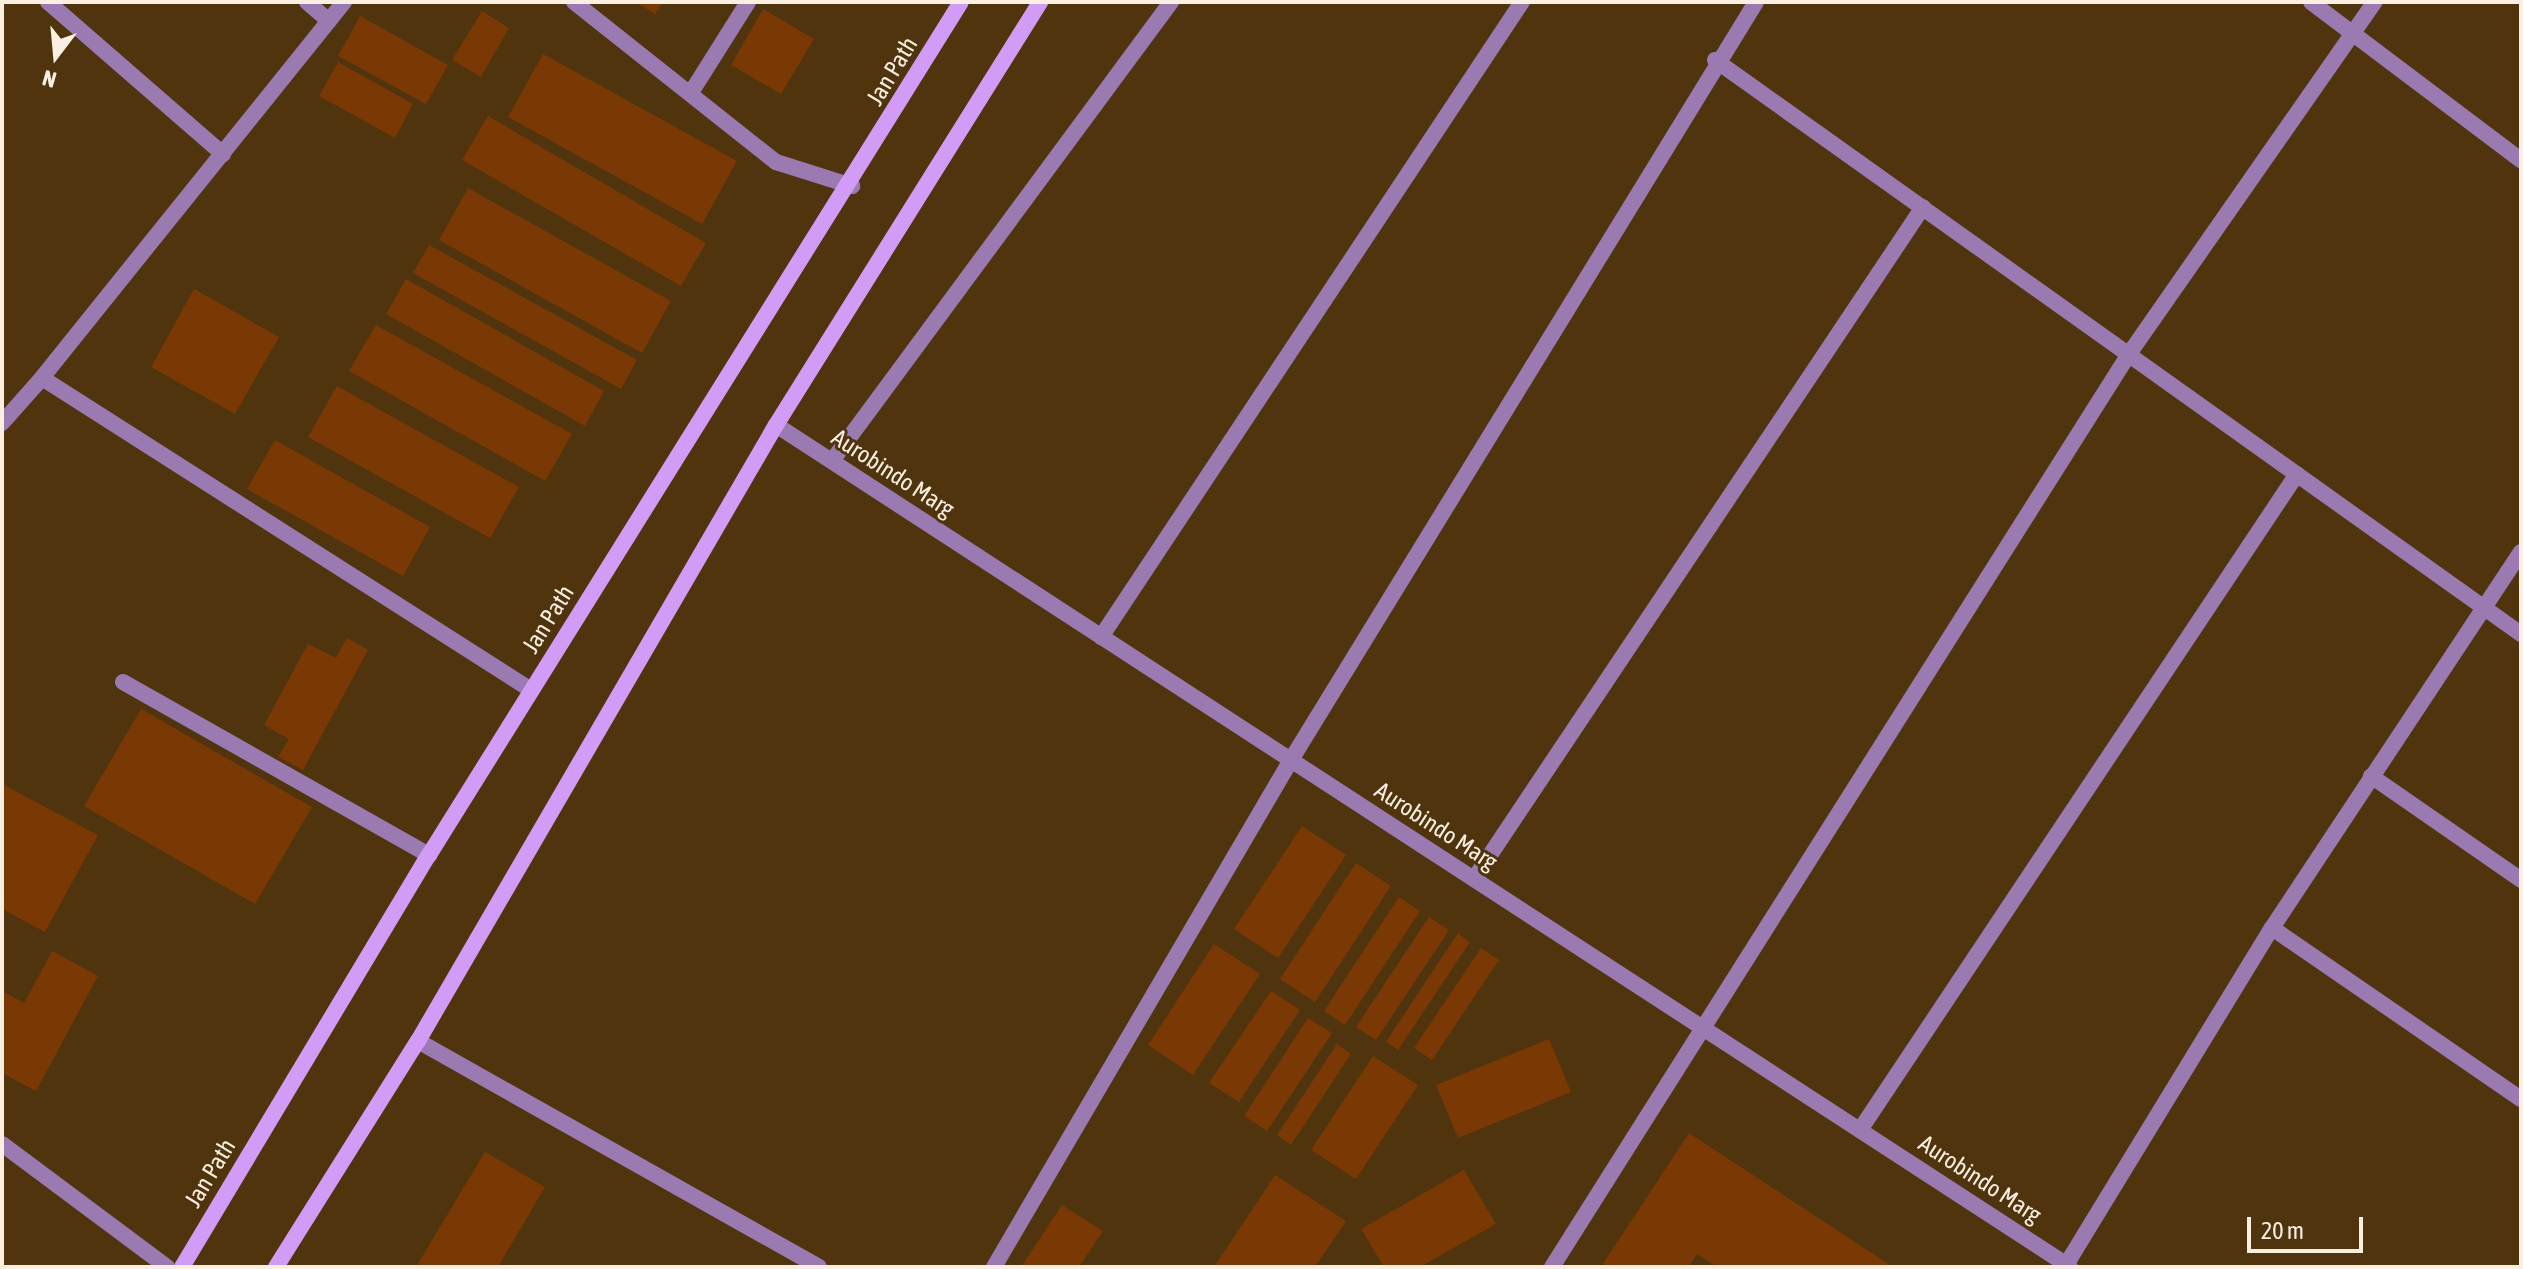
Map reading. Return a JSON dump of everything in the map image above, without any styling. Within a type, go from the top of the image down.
[{"type":"main road","name":"Jan Path","points":[[182,1267],[429,855],[852,186],[961,2]]},
{"type":"main road","points":[[276,1267],[418,1041],[776,425],[1040,2]]},
{"type":"street","points":[[48,2],[223,154]]},
{"type":"street","points":[[307,2],[329,21]]},
{"type":"street","points":[[2,423],[42,378],[344,2]]},
{"type":"street","points":[[574,2],[692,91],[776,162],[852,186]]},
{"type":"street","points":[[692,91],[748,2]]},
{"type":"street","points":[[832,461],[1171,2]]},
{"type":"street","points":[[1101,637],[1522,2]]},
{"type":"street","points":[[994,1267],[1291,760],[1715,60],[1756,2]]},
{"type":"street","points":[[2311,2],[2520,158]]},
{"type":"street","points":[[1552,1267],[1701,1026],[2129,354],[2375,2]]},
{"type":"street","points":[[1715,60],[2521,634]]},
{"type":"street","points":[[1474,879],[1923,207]]},
{"type":"street","points":[[42,378],[531,690]]},
{"type":"street","name":"Aurobindo Marg","points":[[776,425],[2068,1266]]},
{"type":"street","points":[[1860,1130],[2297,474]]},
{"type":"street","points":[[2068,1266],[2272,928],[2482,604],[2521,552]]},
{"type":"street","points":[[123,682],[429,855]]},
{"type":"street","points":[[2371,776],[2521,880]]},
{"type":"street","points":[[2272,928],[2521,1099]]},
{"type":"street","points":[[418,1041],[819,1267]]},
{"type":"street","points":[[2,1144],[167,1267]]},
{"type":"building","points":[[636,2],[663,2],[655,14]]},
{"type":"building","points":[[763,9],[814,39],[781,94],[731,65]]},
{"type":"building","points":[[482,11],[509,28],[481,77],[452,60]]},
{"type":"building","points":[[360,16],[448,65],[426,104],[338,56]]},
{"type":"building","points":[[543,54],[737,161],[702,224],[508,117]]},
{"type":"building","points":[[338,62],[413,104],[395,138],[319,96]]},
{"type":"building","points":[[488,116],[706,243],[681,286],[462,160]]},
{"type":"building","points":[[468,188],[671,301],[642,353],[439,240]]},
{"type":"building","points":[[429,245],[637,360],[621,389],[413,273]]},
{"type":"building","points":[[406,279],[604,391],[585,426],[386,314]]},
{"type":"building","points":[[194,289],[279,337],[235,414],[151,367]]},
{"type":"building","points":[[376,325],[572,434],[545,481],[349,371]]},
{"type":"building","points":[[337,386],[519,487],[490,538],[308,437]]},
{"type":"building","points":[[275,440],[430,527],[403,576],[247,489]]},
{"type":"building","points":[[347,638],[368,650],[303,770],[278,757],[289,739],[264,725],[308,644],[336,658]]},
{"type":"building","points":[[141,709],[312,807],[255,904],[84,806]]},
{"type":"building","points":[[2,784],[98,835],[45,932],[2,909]]},
{"type":"building","points":[[1302,826],[1346,855],[1278,958],[1234,929]]},
{"type":"building","points":[[1356,863],[1391,886],[1315,1002],[1280,979]]},
{"type":"building","points":[[1399,897],[1420,911],[1345,1025],[1324,1011]]},
{"type":"building","points":[[1429,917],[1449,930],[1376,1040],[1356,1027]]},
{"type":"building","points":[[1458,933],[1470,942],[1398,1050],[1386,1042]]},
{"type":"building","points":[[1214,944],[1260,974],[1193,1075],[1148,1045]]},
{"type":"building","points":[[1481,948],[1499,960],[1432,1060],[1414,1048]]},
{"type":"building","points":[[52,951],[98,976],[36,1091],[2,1073],[2,991],[24,1003]]},
{"type":"building","points":[[1271,991],[1300,1010],[1239,1102],[1209,1083]]},
{"type":"building","points":[[1308,1018],[1332,1033],[1267,1131],[1244,1116]]},
{"type":"building","points":[[1549,1039],[1571,1092],[1458,1138],[1436,1085]]},
{"type":"building","points":[[1337,1044],[1351,1054],[1291,1145],[1277,1135]]},
{"type":"building","points":[[1373,1056],[1418,1085],[1356,1179],[1311,1150]]},
{"type":"building","points":[[1689,1133],[1893,1267],[1717,1267],[1697,1254],[1688,1267],[1601,1267]]},
{"type":"building","points":[[485,1152],[545,1187],[498,1267],[416,1267]]},
{"type":"building","points":[[1464,1170],[1496,1224],[1420,1267],[1384,1267],[1361,1229]]},
{"type":"building","points":[[1275,1175],[1346,1221],[1315,1267],[1214,1267]]},
{"type":"building","points":[[1062,1205],[1103,1231],[1079,1267],[1021,1267]]}]
